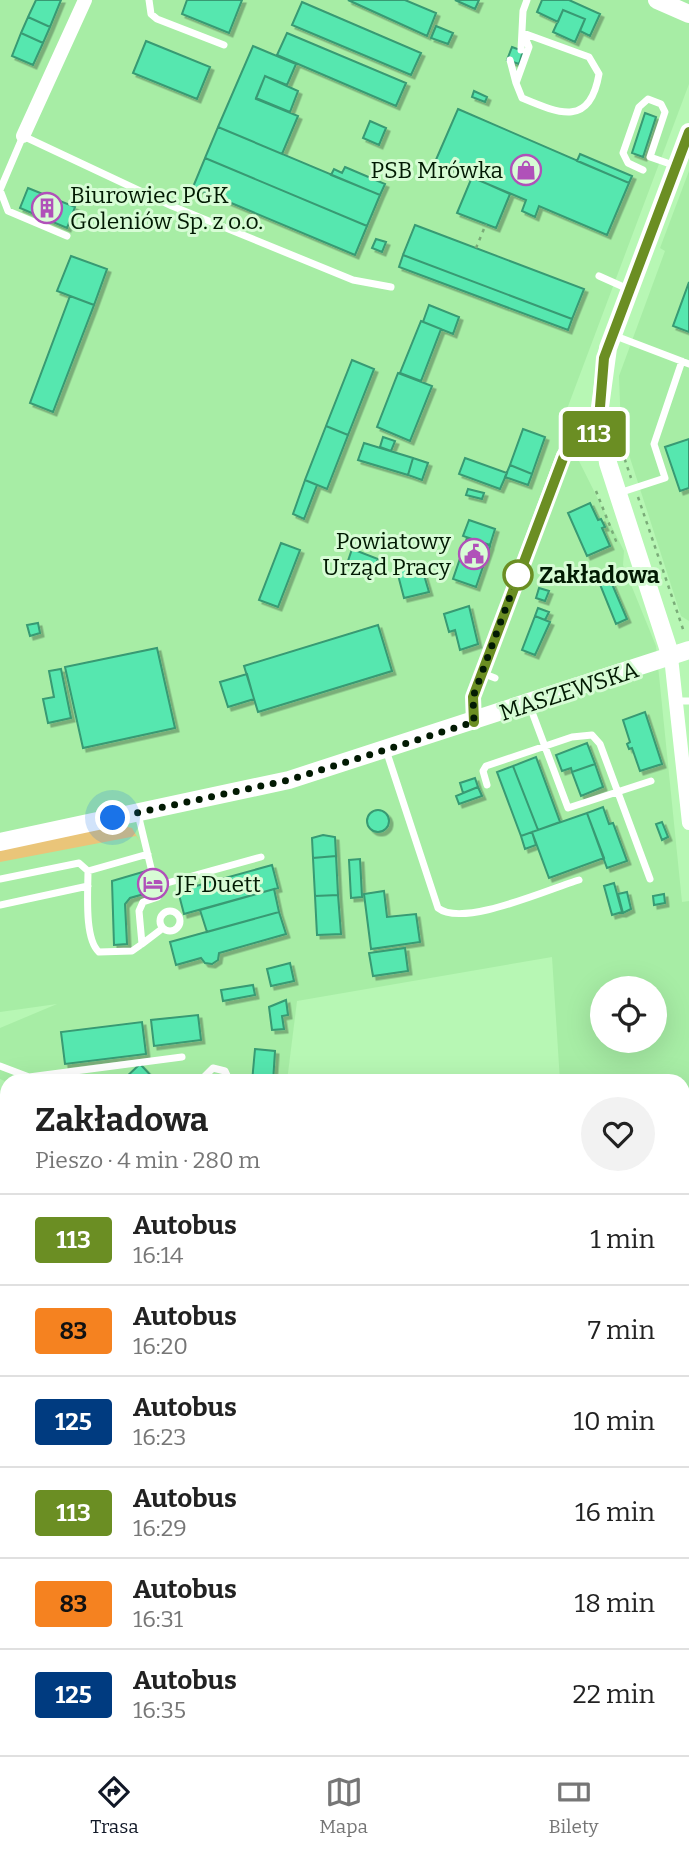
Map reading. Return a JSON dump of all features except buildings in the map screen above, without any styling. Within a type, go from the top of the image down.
[{"type":"street","points":[[23,136],[85,0]]},
{"type":"street","points":[[657,0],[689,13]]},
{"type":"street","points":[[689,132],[612,334],[601,383],[601,433],[626,490],[630,555],[671,657],[683,701],[689,823]]},
{"type":"street","points":[[474,722],[472,703],[488,675],[564,456],[572,442],[601,433]]},
{"type":"street","name":"MASZEWSKA","points":[[0,842],[289,780],[689,650]]},
{"type":"lane","points":[[149,0],[151,14],[157,19],[224,45]]},
{"type":"lane","points":[[518,46],[523,33],[523,11],[527,0]]},
{"type":"lane","points":[[516,83],[529,47],[523,33]]},
{"type":"lane","points":[[513,63],[522,98],[567,113],[579,111],[590,103],[599,74],[589,57],[523,33]]},
{"type":"lane","points":[[643,170],[624,159],[643,102],[655,101],[666,112],[658,124],[649,151],[676,166]]},
{"type":"lane","points":[[68,236],[8,211],[0,190],[23,136],[172,206],[353,280],[391,287]]},
{"type":"lane","points":[[599,276],[629,289]]},
{"type":"lane","points":[[612,334],[685,363],[654,444],[665,478],[626,490]]},
{"type":"lane","points":[[529,704],[568,808],[651,781]]},
{"type":"lane","points":[[487,785],[484,767],[544,746],[586,734],[592,735],[600,744],[650,879]]},
{"type":"lane","points":[[386,750],[438,908],[444,913],[471,914],[579,880]]},
{"type":"lane","points":[[138,814],[159,897],[167,911],[177,914],[180,924],[173,931],[163,928]]},
{"type":"lane","points":[[88,871],[148,854]]},
{"type":"lane","points":[[156,886],[261,858]]},
{"type":"lane","points":[[0,879],[79,863],[88,871],[92,946],[99,952],[113,954],[132,951],[163,928]]},
{"type":"lane","points":[[0,905],[88,886]]},
{"type":"lane","points":[[142,944],[139,911],[143,902],[159,897]]},
{"type":"lane","points":[[163,928],[160,917],[167,911]]},
{"type":"lane","points":[[52,1074],[182,1057]]},
{"type":"lane","points":[[0,1066],[21,1074]]},
{"type":"lane","points":[[208,1074],[214,1068],[225,1071],[226,1074]]},
{"type":"path","points":[[476,248],[486,224]]},
{"type":"path","points":[[621,447],[626,490],[684,632]]},
{"type":"path","points":[[596,491],[630,555]]},
{"type":"shaded area","points":[[0,0],[689,0],[689,84],[561,425],[624,551],[623,565],[656,646],[682,902],[689,901],[689,1074],[560,1074],[552,957],[297,1001],[288,1074],[0,1074],[0,1028],[57,1004],[0,1012]]},
{"type":"shaded area","points":[[689,171],[689,621],[681,616],[621,430],[619,376],[665,251],[660,248]]},
{"type":"shaded area","points":[[114,824],[132,828],[140,842],[136,836],[0,862],[0,849]]},
{"type":"bus line","name":"113","points":[[474,722],[473,697],[568,446],[583,436],[601,433],[604,358],[689,132]]},
{"type":"place","name":"PSB Mrówka","points":[[526,170]]},
{"type":"place","name":"Biurowiec PGK Goleniów Sp. z o.o.","points":[[47,208]]},
{"type":"place","name":"Powiatowy Urząd Pracy","points":[[474,554]]},
{"type":"place","name":"Zakładowa","points":[[518,575]]},
{"type":"place","name":"JF Duett","points":[[153,884]]},
{"type":"route","points":[[113,818],[289,780],[474,722],[473,697],[518,575]]}]
